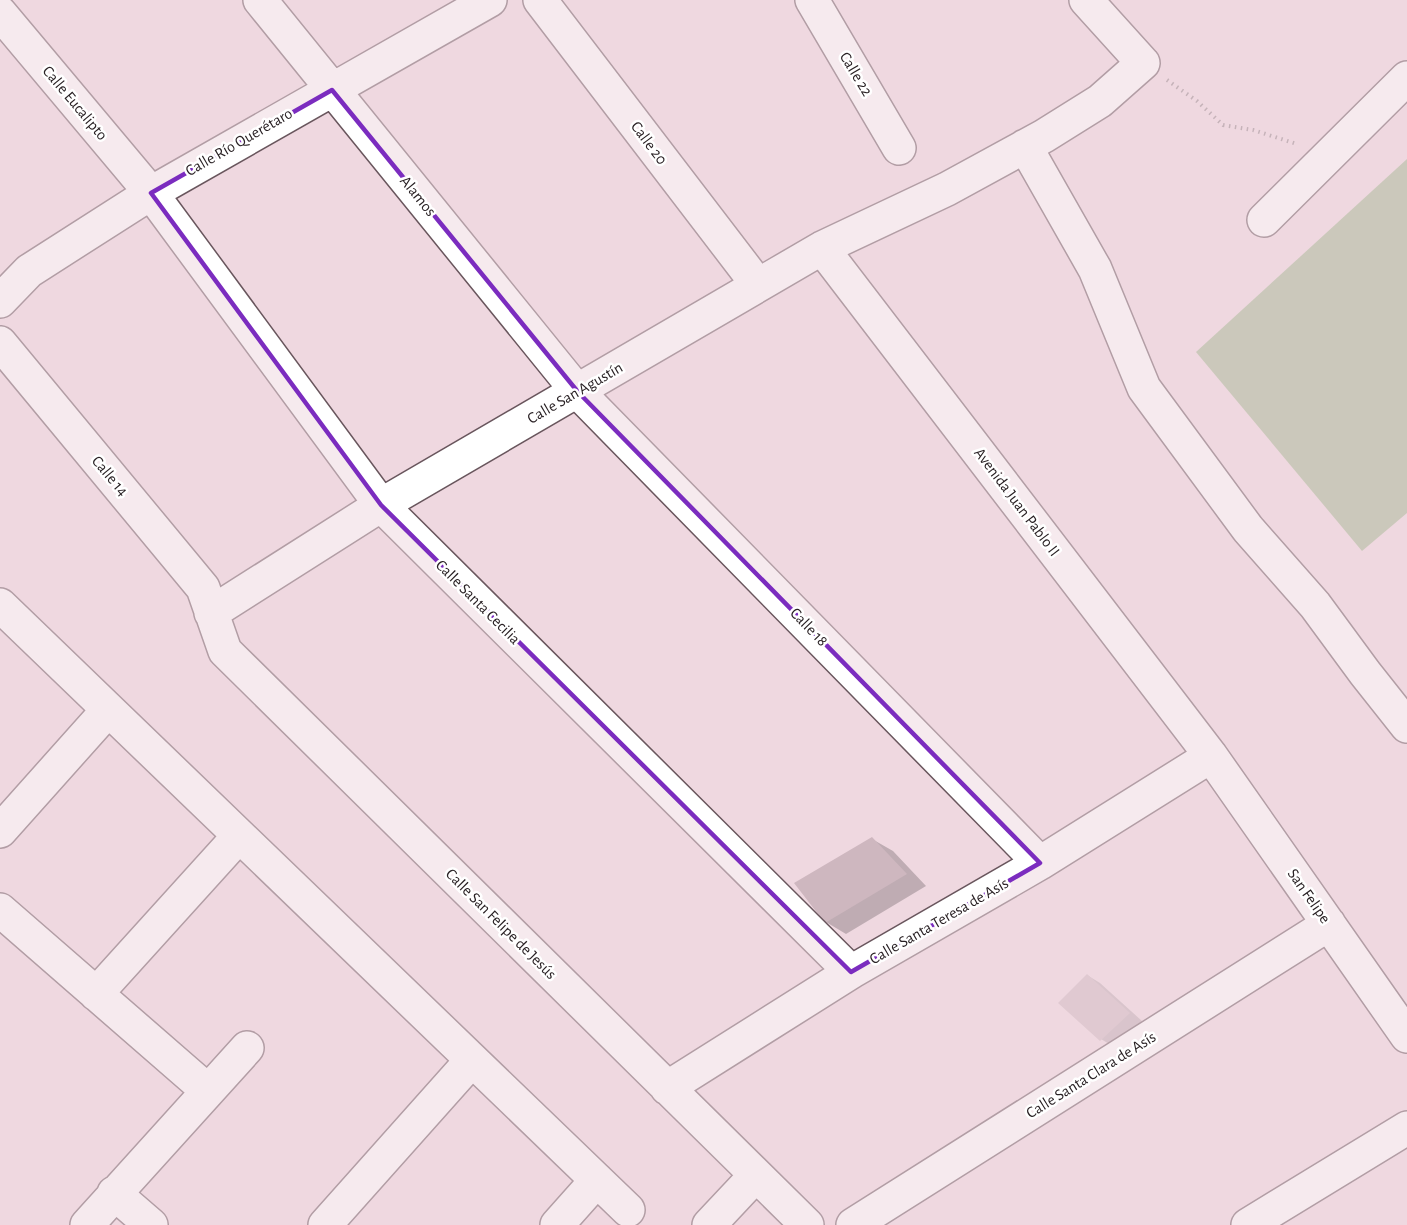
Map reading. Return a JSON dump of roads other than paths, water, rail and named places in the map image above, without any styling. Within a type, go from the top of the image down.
[{"type":"street","name":"Alamos","points":[[260,0],[578,392]]},
{"type":"street","name":"Calle Río Querétaro","points":[[0,301],[30,271],[151,193],[490,0]]},
{"type":"street","name":"Calle 20","points":[[540,0],[758,285]]},
{"type":"street","name":"Calle 22","points":[[812,0],[899,148]]},
{"type":"street","name":"Calle San Agustín","points":[[211,613],[381,505],[822,248],[947,189],[1100,101],[1143,63],[1086,0]]},
{"type":"street","name":"Calle Eucalipto","points":[[0,13],[151,193]]},
{"type":"street","points":[[1264,220],[1407,78]]},
{"type":"street","points":[[1025,146],[1095,268],[1144,388],[1248,529],[1315,605],[1407,726]]},
{"type":"street","name":"Calle Santa Cecilia","points":[[151,193],[381,505],[850,972]]},
{"type":"street","name":"Avenida Juan Pablo II","points":[[822,248],[1211,756]]},
{"type":"street","name":"Calle 14","points":[[0,343],[203,588],[211,613]]},
{"type":"street","name":"Calle 18","points":[[578,392],[1040,863]]},
{"type":"street","points":[[0,605],[628,1210]]},
{"type":"street","name":"Calle San Felipe de Jesús","points":[[211,613],[225,651],[807,1225]]},
{"type":"street","points":[[0,831],[108,710]]},
{"type":"street","name":"Calle Santa Teresa de Asís","points":[[667,1088],[850,972],[1040,863],[1211,756]]},
{"type":"street","name":"San Felipe","points":[[1211,756],[1407,1036]]},
{"type":"street","points":[[96,994],[239,836]]},
{"type":"street","points":[[0,910],[208,1091]]},
{"type":"street","name":"Calle Santa Clara de Asís","points":[[853,1225],[1329,924]]},
{"type":"street","points":[[87,1225],[246,1048]]},
{"type":"street","points":[[325,1225],[472,1060]]},
{"type":"street","points":[[1248,1225],[1407,1128]]},
{"type":"street","points":[[708,1225],[756,1175]]},
{"type":"street","points":[[557,1225],[597,1180]]},
{"type":"street","points":[[114,1193],[151,1225]]}]
